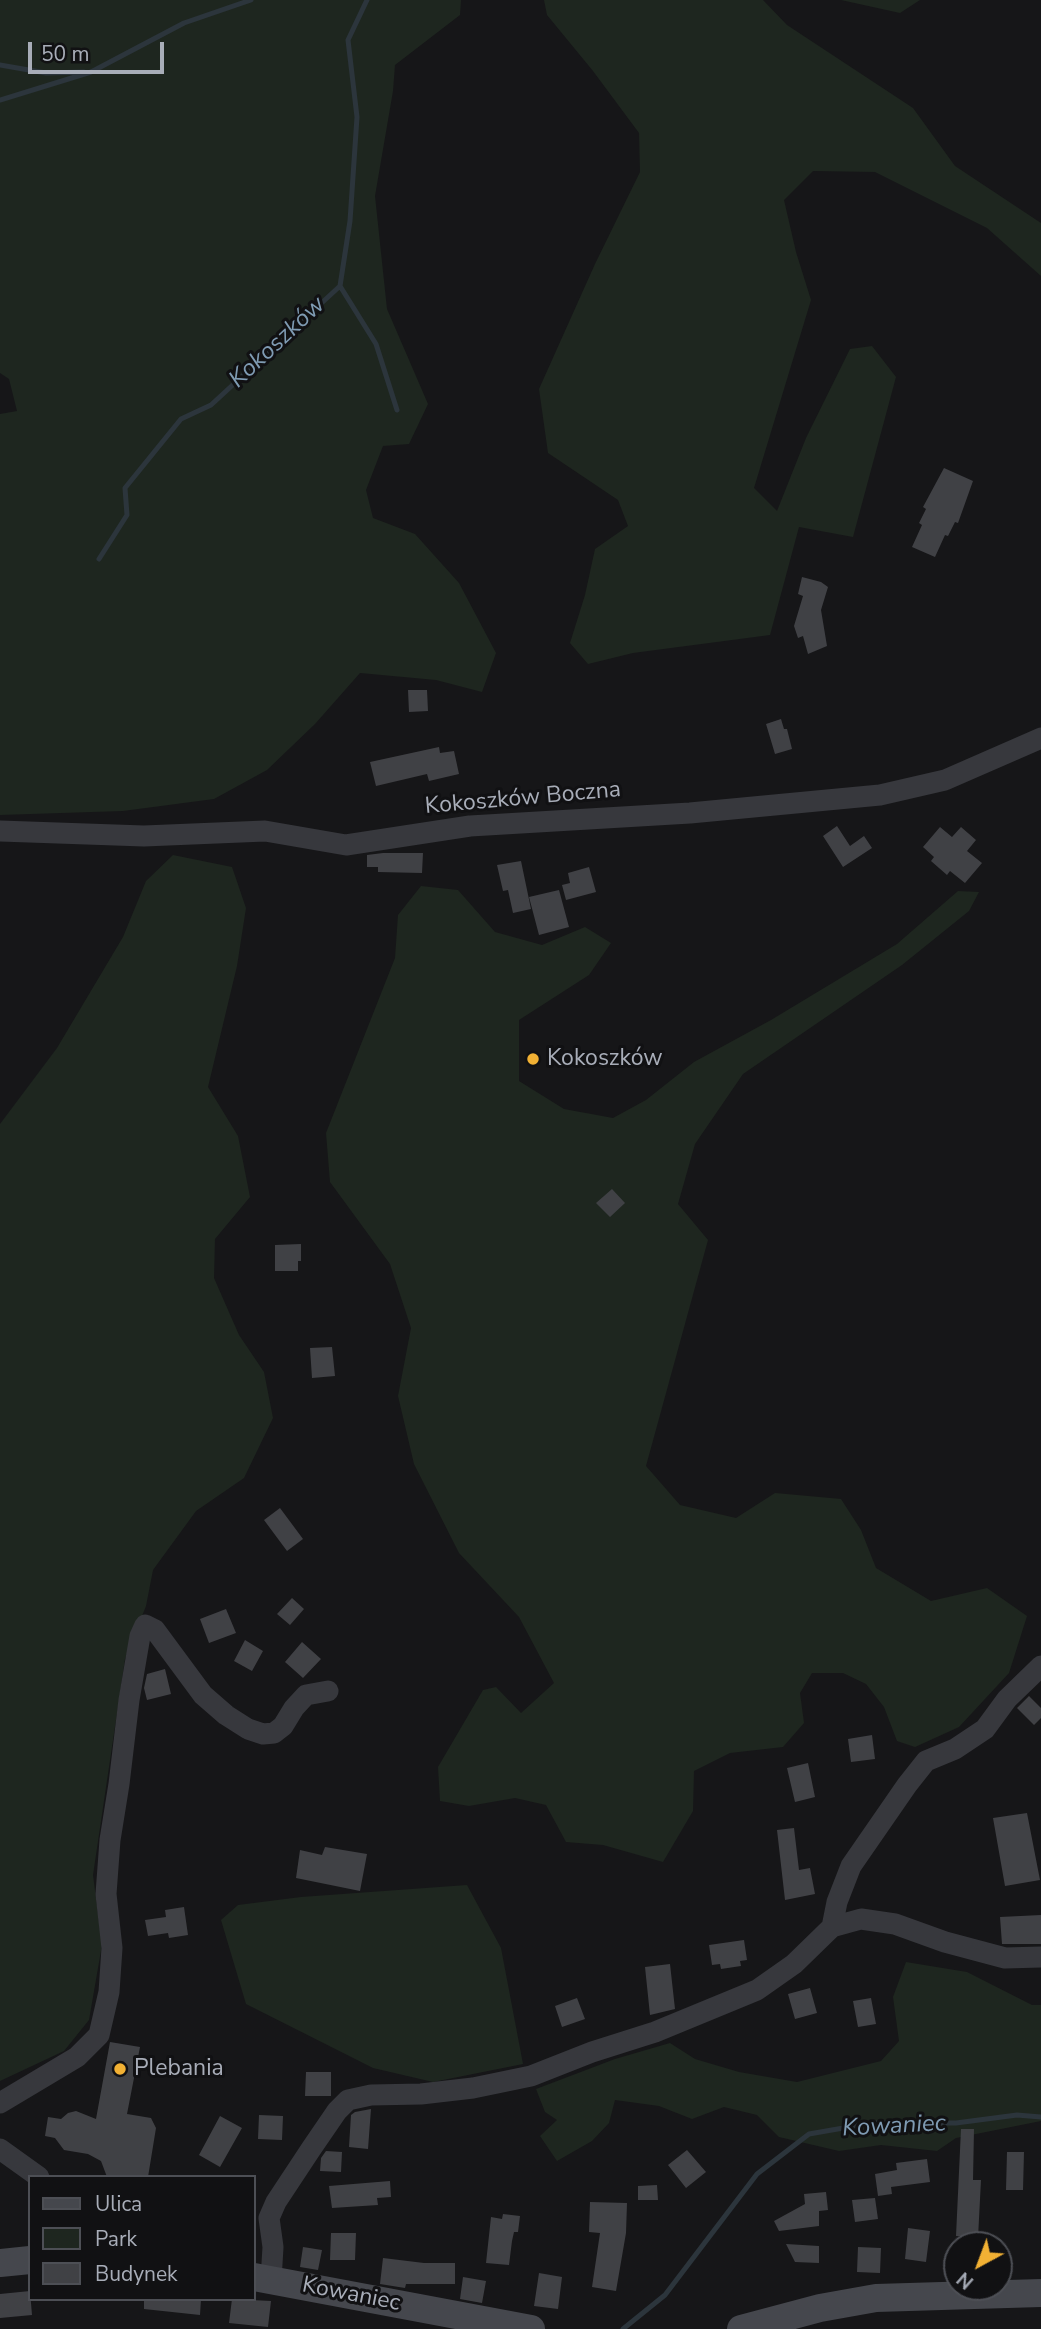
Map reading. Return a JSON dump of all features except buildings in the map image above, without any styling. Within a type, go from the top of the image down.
[{"type":"street","name":"Kokoszków Boczna","points":[[0,831],[144,836],[265,831],[346,845],[470,826],[690,813],[880,795],[945,780],[1041,738]]},
{"type":"street","points":[[0,2104],[77,2057],[99,2035],[109,1992],[112,1948],[106,1894],[110,1840],[129,1700],[140,1636],[145,1625],[155,1630],[203,1695],[248,1730],[274,1734],[306,1695],[328,1691]]},
{"type":"street","points":[[832,1927],[837,1902],[851,1866],[926,1761],[955,1749],[985,1729],[1007,1699],[1041,1666]]},
{"type":"street","points":[[263,2279],[273,2247],[269,2218],[276,2202],[337,2111],[348,2100],[371,2095],[460,2090],[531,2076],[592,2052],[655,2032],[757,1990],[794,1964],[832,1927],[861,1919],[883,1922],[1004,1958],[1041,1957]]},
{"type":"street","points":[[0,2149],[36,2175]]},
{"type":"street","points":[[0,2263],[28,2260]]},
{"type":"street","name":"Kowaniec","points":[[263,2279],[531,2329]]},
{"type":"street","points":[[741,2329],[820,2308],[876,2298],[1041,2293]]},
{"type":"green space","points":[[0,0],[461,0],[460,15],[395,65],[375,196],[387,309],[428,404],[409,444],[383,446],[366,490],[373,518],[415,534],[459,583],[496,653],[482,692],[436,680],[360,673],[315,724],[267,770],[214,799],[123,811],[0,815],[0,414],[17,411],[9,379],[0,373]]},
{"type":"green space","points":[[544,0],[763,0],[787,25],[913,108],[955,166],[1041,223],[1041,276],[987,228],[875,172],[813,171],[784,200],[811,300],[754,488],[777,511],[806,438],[850,349],[872,346],[896,377],[853,537],[799,527],[770,635],[633,653],[588,664],[570,643],[585,595],[595,549],[628,526],[618,500],[548,453],[539,389],[640,172],[639,133],[547,15]]},
{"type":"green space","points":[[841,0],[920,0],[900,13]]},
{"type":"green space","points":[[173,855],[232,867],[246,908],[237,966],[208,1087],[238,1136],[250,1197],[215,1239],[214,1278],[239,1335],[264,1372],[273,1418],[244,1478],[196,1511],[153,1570],[146,1606],[125,1659],[93,1875],[102,1945],[89,2020],[64,2051],[0,2081],[0,1124],[57,1048],[123,937],[146,881]]},
{"type":"green space","points":[[421,886],[458,890],[495,932],[542,945],[585,927],[611,943],[589,975],[519,1020],[519,1081],[564,1109],[613,1118],[646,1100],[694,1062],[771,1020],[897,944],[958,891],[979,892],[969,911],[902,965],[743,1074],[695,1144],[678,1204],[708,1240],[646,1466],[680,1505],[736,1518],[775,1493],[841,1499],[861,1530],[876,1568],[931,1601],[987,1588],[1027,1616],[1009,1673],[959,1727],[915,1747],[897,1741],[884,1707],[866,1684],[843,1673],[812,1673],[800,1693],[804,1723],[783,1747],[730,1753],[694,1771],[693,1811],[663,1862],[603,1845],[566,1842],[546,1805],[515,1798],[469,1806],[440,1801],[438,1767],[483,1690],[496,1687],[521,1713],[554,1683],[519,1617],[459,1553],[414,1464],[398,1396],[411,1328],[390,1264],[330,1182],[326,1133],[395,958],[398,915]]},
{"type":"green space","points":[[467,1885],[501,1948],[523,2064],[433,2082],[373,2068],[246,2004],[221,1920],[238,1905],[301,1897]]},
{"type":"green space","points":[[906,1962],[967,1972],[1032,2005],[1041,2005],[1041,2121],[956,2138],[937,2151],[881,2145],[839,2151],[779,2137],[757,2115],[724,2107],[692,2119],[659,2106],[615,2100],[609,2123],[592,2141],[557,2161],[540,2136],[557,2120],[545,2112],[536,2089],[615,2059],[670,2043],[695,2059],[739,2072],[797,2082],[881,2061],[899,2041],[893,1997]]},
{"type":"waterway","points":[[0,100],[91,72],[184,23],[251,0]]},
{"type":"waterway","name":"Kokoszków","points":[[99,559],[127,515],[125,488],[181,419],[211,405],[340,286],[350,221],[357,117],[348,40],[367,0]]},
{"type":"waterway","points":[[0,65],[46,73],[84,72]]},
{"type":"waterway","points":[[340,286],[376,344],[397,410]]},
{"type":"waterway","name":"Kowaniec","points":[[623,2329],[665,2295],[757,2174],[809,2134],[872,2123],[956,2123],[1017,2115],[1041,2117]]},
{"type":"place","name":"Kokoszków","points":[[533,1059]]},
{"type":"place","name":"Plebania","points":[[120,2069]]}]
